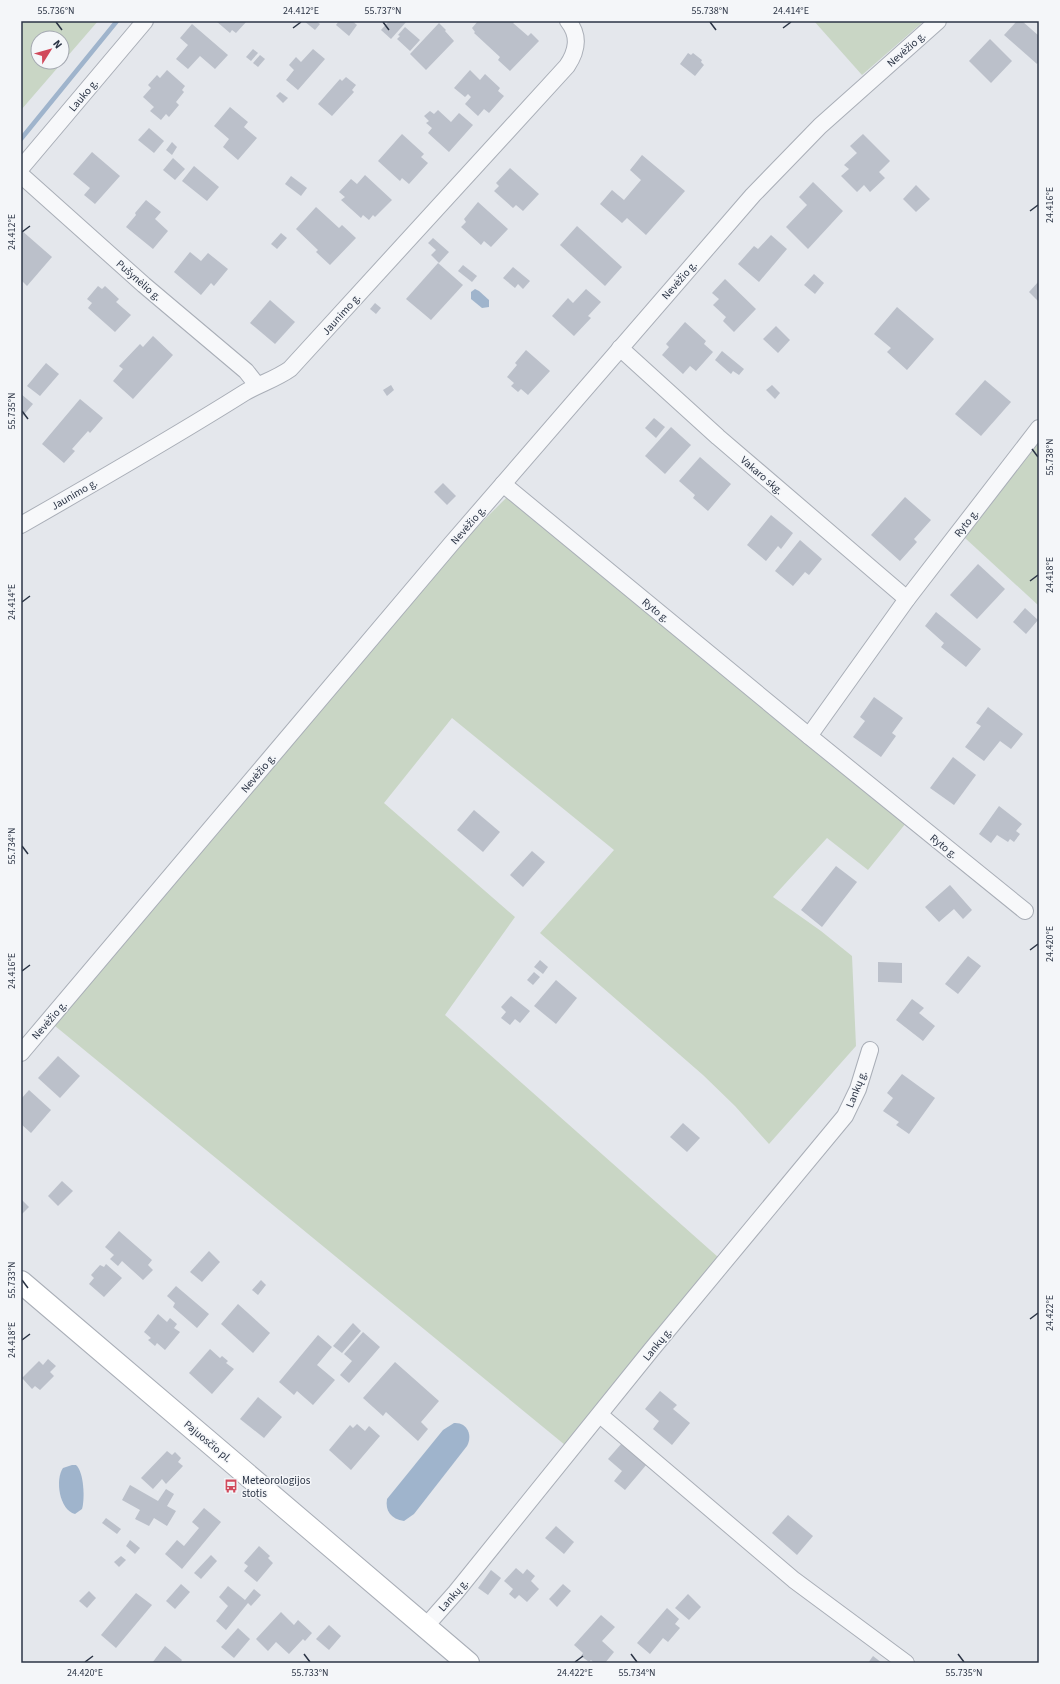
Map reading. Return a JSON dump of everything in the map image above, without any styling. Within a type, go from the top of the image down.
[{"type":"main road","name":"Pajuosčio pl.","points":[[21,1282],[425,1626],[465,1662]]},
{"type":"street","name":"Lauko g.","points":[[21,168],[145,21]]},
{"type":"street","name":"Jaunimo g.","points":[[21,525],[204,419],[257,385],[282,375],[299,360],[567,66],[576,49],[576,36],[568,21]]},
{"type":"street","name":"Nevėžio g.","points":[[21,1053],[503,484],[724,228],[789,157],[868,82],[938,21]]},
{"type":"street","name":"Pušynėlio g.","points":[[21,175],[144,285],[246,370],[257,385]]},
{"type":"street","name":"Vakaro skg.","points":[[620,348],[718,437],[907,599]]},
{"type":"street","name":"Ryto g.","points":[[809,736],[907,599],[1039,428]]},
{"type":"street","name":"Ryto g.","points":[[503,484],[809,736],[1025,911]]},
{"type":"street","name":"Lankų g.","points":[[425,1626],[456,1592],[652,1349],[845,1116],[858,1089],[870,1050]]},
{"type":"street","points":[[600,1415],[794,1580],[906,1663]]},
{"type":"green space","points":[[21,21],[98,21],[70,53],[70,30],[30,30],[30,70],[56,70],[21,110]]},
{"type":"green space","points":[[814,21],[924,21],[862,75]]},
{"type":"green space","points":[[1039,442],[1039,606],[965,538]]},
{"type":"green space","points":[[508,496],[906,823],[868,870],[827,838],[773,897],[821,931],[852,956],[856,1046],[769,1144],[735,1106],[703,1075],[540,933],[614,850],[452,718],[384,803],[515,917],[445,1015],[727,1265],[565,1445],[49,1021],[364,647],[375,646],[458,546]]},
{"type":"water","points":[[475,289],[489,300],[489,307],[482,308],[471,299],[471,292]]},
{"type":"water","points":[[454,1423],[459,1423],[468,1430],[469,1442],[467,1446],[414,1514],[404,1521],[392,1516],[388,1511],[387,1499],[443,1430]]},
{"type":"water","points":[[76,1465],[79,1468],[83,1486],[82,1509],[75,1514],[65,1507],[60,1494],[59,1486],[59,1479],[63,1468]]},
{"type":"building","points":[[216,21],[247,21],[236,33],[232,30],[230,33]]},
{"type":"building","points":[[304,21],[316,21],[320,24],[315,30]]},
{"type":"building","points":[[339,21],[352,21],[357,25],[349,36],[336,25]]},
{"type":"building","points":[[389,21],[407,21],[391,39],[381,30]]},
{"type":"building","points":[[478,21],[516,21],[513,23],[528,36],[531,33],[539,41],[510,71],[498,60],[500,57],[474,33],[475,32],[472,28]]},
{"type":"building","points":[[1017,21],[1022,21],[1039,36],[1039,61],[1037,64],[1004,35]]},
{"type":"building","points":[[439,23],[454,41],[426,70],[410,54]]},
{"type":"building","points":[[192,24],[228,55],[215,69],[200,56],[188,69],[176,59],[188,45],[180,38]]},
{"type":"building","points":[[405,27],[420,40],[410,51],[397,39],[400,36],[398,35]]},
{"type":"building","points":[[990,39],[1012,61],[991,83],[969,61]]},
{"type":"building","points":[[253,49],[258,53],[251,61],[246,57]]},
{"type":"building","points":[[313,49],[325,59],[298,90],[286,80],[294,70],[289,65],[296,57],[301,62]]},
{"type":"building","points":[[688,53],[691,55],[693,53],[702,60],[701,62],[704,65],[695,76],[680,64]]},
{"type":"building","points":[[260,55],[265,59],[258,67],[253,63]]},
{"type":"building","points":[[167,70],[185,86],[182,90],[184,92],[176,102],[179,105],[169,117],[166,114],[161,120],[150,111],[154,107],[143,97],[151,88],[148,85],[157,75],[160,78]]},
{"type":"building","points":[[470,70],[480,80],[485,74],[500,88],[498,91],[504,96],[489,113],[484,109],[478,116],[465,104],[471,97],[468,94],[465,97],[454,88]]},
{"type":"building","points":[[346,77],[356,85],[352,90],[354,92],[332,116],[318,104],[340,79],[342,81]]},
{"type":"building","points":[[280,92],[288,98],[283,103],[276,96]]},
{"type":"building","points":[[230,107],[248,122],[244,127],[257,138],[238,160],[223,147],[229,139],[214,126]]},
{"type":"building","points":[[438,110],[451,122],[459,113],[473,125],[449,152],[428,133],[432,128],[426,123],[429,121],[424,116],[430,111],[434,114]]},
{"type":"building","points":[[149,128],[164,141],[154,153],[138,140]]},
{"type":"building","points":[[402,134],[424,154],[421,157],[428,163],[409,184],[402,178],[400,181],[378,161]]},
{"type":"building","points":[[863,134],[890,161],[879,172],[885,178],[870,192],[864,185],[857,192],[841,176],[849,169],[844,165],[857,153],[850,146]]},
{"type":"building","points":[[172,142],[177,147],[172,155],[166,150]]},
{"type":"building","points":[[92,152],[120,176],[95,204],[84,195],[90,188],[73,174]]},
{"type":"building","points":[[642,155],[685,191],[646,235],[627,218],[622,223],[600,204],[612,190],[624,200],[641,180],[630,170]]},
{"type":"building","points":[[173,158],[185,169],[175,180],[163,170]]},
{"type":"building","points":[[194,166],[219,187],[207,201],[182,181]]},
{"type":"building","points":[[510,168],[539,194],[523,211],[516,205],[513,208],[494,191],[499,186],[496,183]]},
{"type":"building","points":[[365,175],[392,200],[375,217],[373,215],[369,220],[363,215],[361,218],[341,200],[345,197],[339,192],[351,179],[357,184]]},
{"type":"building","points":[[291,176],[307,188],[301,196],[285,184]]},
{"type":"building","points":[[813,182],[843,211],[808,249],[786,227],[807,205],[799,197]]},
{"type":"building","points":[[916,185],[930,199],[916,212],[903,199]]},
{"type":"building","points":[[146,200],[161,212],[155,219],[168,231],[153,249],[126,227]]},
{"type":"building","points":[[478,202],[508,229],[491,247],[484,241],[481,245],[461,227],[466,222],[464,219]]},
{"type":"building","points":[[316,207],[339,228],[342,225],[356,238],[330,265],[316,252],[318,250],[296,229]]},
{"type":"building","points":[[577,226],[622,267],[605,286],[560,245]]},
{"type":"building","points":[[21,230],[52,257],[27,286],[21,280]]},
{"type":"building","points":[[281,233],[287,238],[277,249],[271,244]]},
{"type":"building","points":[[771,235],[787,249],[759,282],[738,264],[754,246],[758,249]]},
{"type":"building","points":[[433,238],[449,252],[439,263],[431,255],[436,250],[428,243]]},
{"type":"building","points":[[190,252],[201,261],[208,253],[228,269],[214,286],[211,283],[201,295],[174,272]]},
{"type":"building","points":[[438,263],[463,285],[431,320],[406,299]]},
{"type":"building","points":[[463,265],[477,276],[472,282],[458,271]]},
{"type":"building","points":[[513,267],[530,281],[523,289],[518,284],[515,288],[503,278]]},
{"type":"building","points":[[814,274],[824,283],[815,294],[804,285]]},
{"type":"building","points":[[725,279],[756,309],[734,332],[723,321],[726,317],[713,305],[719,299],[712,293]]},
{"type":"building","points":[[1039,281],[1039,302],[1029,292]]},
{"type":"building","points":[[98,286],[102,289],[105,286],[119,299],[116,302],[131,315],[115,332],[88,308],[92,303],[87,299]]},
{"type":"building","points":[[586,289],[601,302],[588,316],[591,318],[574,336],[552,316],[568,298],[573,303]]},
{"type":"building","points":[[270,300],[295,322],[275,344],[250,323]]},
{"type":"building","points":[[375,303],[381,308],[376,314],[370,309]]},
{"type":"building","points":[[897,307],[934,339],[907,370],[887,352],[891,348],[874,334]]},
{"type":"building","points":[[685,322],[706,341],[704,344],[713,352],[696,371],[690,366],[683,374],[662,355],[669,347],[666,344]]},
{"type":"building","points":[[776,326],[790,340],[778,353],[763,339]]},
{"type":"building","points":[[153,336],[173,355],[133,399],[113,381],[123,369],[119,366],[140,344],[143,347]]},
{"type":"building","points":[[526,350],[550,371],[528,395],[521,389],[518,392],[511,386],[514,383],[507,377],[517,365],[515,363]]},
{"type":"building","points":[[722,351],[744,369],[739,375],[733,371],[731,374],[715,360]]},
{"type":"building","points":[[46,363],[59,374],[40,396],[27,386]]},
{"type":"building","points":[[985,380],[1011,402],[981,436],[955,414]]},
{"type":"building","points":[[391,385],[394,390],[387,396],[383,390]]},
{"type":"building","points":[[772,385],[780,393],[775,399],[766,390]]},
{"type":"building","points":[[21,394],[33,404],[21,418]]},
{"type":"building","points":[[80,399],[103,418],[90,433],[88,431],[72,449],[75,451],[64,463],[42,444]]},
{"type":"building","points":[[654,418],[665,427],[656,438],[645,428]]},
{"type":"building","points":[[671,427],[691,445],[665,474],[645,456]]},
{"type":"building","points":[[700,457],[731,484],[708,511],[693,498],[695,495],[679,481]]},
{"type":"building","points":[[443,483],[456,496],[447,505],[434,492]]},
{"type":"building","points":[[905,497],[931,520],[914,539],[917,542],[900,561],[871,535]]},
{"type":"building","points":[[771,515],[793,533],[781,549],[778,546],[766,561],[747,545]]},
{"type":"building","points":[[800,540],[822,559],[809,575],[805,572],[793,586],[775,571]]},
{"type":"building","points":[[978,564],[1005,589],[977,619],[950,595]]},
{"type":"building","points":[[1025,608],[1038,620],[1026,634],[1013,622]]},
{"type":"building","points":[[936,612],[981,649],[966,667],[941,647],[944,643],[925,626]]},
{"type":"building","points":[[874,697],[903,718],[892,733],[896,736],[881,757],[853,737],[865,721],[860,717]]},
{"type":"building","points":[[988,707],[1023,734],[1011,749],[1000,741],[984,761],[965,747],[981,726],[976,723]]},
{"type":"building","points":[[953,757],[976,775],[954,805],[930,788]]},
{"type":"building","points":[[999,806],[1022,824],[1016,831],[1020,834],[1014,842],[1010,839],[1008,842],[997,835],[991,843],[979,834]]},
{"type":"building","points":[[474,810],[500,832],[483,852],[457,830]]},
{"type":"building","points":[[532,851],[545,862],[523,887],[510,875]]},
{"type":"building","points":[[836,866],[857,882],[822,927],[801,910]]},
{"type":"building","points":[[950,885],[972,910],[963,919],[954,909],[939,922],[925,907]]},
{"type":"building","points":[[968,956],[981,966],[958,994],[945,984]]},
{"type":"building","points":[[540,960],[548,967],[543,974],[534,967]]},
{"type":"building","points":[[878,962],[902,963],[902,983],[878,982]]},
{"type":"building","points":[[534,972],[540,977],[533,985],[527,980]]},
{"type":"building","points":[[556,980],[577,998],[556,1024],[534,1006]]},
{"type":"building","points":[[511,996],[530,1011],[520,1023],[515,1019],[510,1025],[501,1018],[506,1012],[501,1007]]},
{"type":"building","points":[[912,999],[924,1008],[919,1013],[935,1026],[923,1041],[896,1020]]},
{"type":"building","points":[[58,1056],[80,1076],[60,1098],[38,1078]]},
{"type":"building","points":[[902,1074],[935,1098],[909,1134],[896,1125],[899,1122],[883,1111],[893,1098],[887,1093]]},
{"type":"building","points":[[29,1090],[51,1110],[31,1133],[21,1124],[21,1099]]},
{"type":"building","points":[[683,1123],[700,1138],[687,1152],[670,1137]]},
{"type":"building","points":[[62,1181],[73,1191],[58,1206],[48,1196]]},
{"type":"building","points":[[21,1199],[29,1207],[21,1215]]},
{"type":"building","points":[[119,1231],[152,1260],[148,1265],[153,1270],[143,1280],[122,1261],[118,1266],[110,1259],[114,1255],[105,1247]]},
{"type":"building","points":[[209,1251],[220,1262],[202,1282],[190,1272]]},
{"type":"building","points":[[106,1264],[122,1278],[104,1297],[89,1284],[94,1278],[91,1275],[100,1265],[104,1267]]},
{"type":"building","points":[[261,1280],[266,1285],[258,1295],[252,1290]]},
{"type":"building","points":[[176,1286],[209,1314],[197,1328],[173,1307],[175,1303],[167,1296]]},
{"type":"building","points":[[238,1304],[270,1333],[253,1353],[221,1324]]},
{"type":"building","points":[[158,1314],[167,1322],[170,1318],[177,1324],[174,1328],[180,1332],[165,1350],[157,1343],[155,1346],[148,1340],[151,1338],[144,1332]]},
{"type":"building","points":[[353,1323],[361,1331],[342,1353],[333,1346]]},
{"type":"building","points":[[363,1332],[380,1347],[349,1383],[340,1375],[352,1361],[344,1354]]},
{"type":"building","points":[[318,1335],[332,1347],[317,1365],[335,1380],[313,1405],[297,1391],[294,1395],[279,1382]]},
{"type":"building","points":[[210,1349],[220,1358],[222,1356],[228,1361],[226,1363],[234,1369],[212,1394],[189,1373]]},
{"type":"building","points":[[48,1359],[56,1366],[50,1372],[54,1376],[40,1390],[35,1386],[32,1389],[22,1378],[39,1361],[43,1365]]},
{"type":"building","points":[[395,1362],[439,1401],[421,1422],[428,1429],[418,1441],[386,1412],[383,1416],[363,1398]]},
{"type":"building","points":[[660,1391],[677,1405],[673,1409],[690,1423],[672,1445],[653,1429],[659,1421],[645,1409]]},
{"type":"building","points":[[258,1397],[282,1417],[264,1438],[240,1419]]},
{"type":"building","points":[[357,1424],[365,1431],[369,1426],[380,1436],[351,1470],[329,1450],[350,1425],[353,1428]]},
{"type":"building","points":[[622,1443],[647,1464],[625,1490],[614,1481],[622,1471],[608,1459]]},
{"type":"building","points":[[167,1451],[172,1455],[175,1452],[181,1458],[178,1462],[183,1466],[166,1484],[162,1479],[153,1489],[141,1478]]},
{"type":"building","points":[[130,1485],[158,1501],[166,1489],[174,1494],[167,1506],[176,1511],[167,1526],[154,1518],[149,1526],[135,1519],[140,1510],[122,1500]]},
{"type":"building","points":[[204,1508],[221,1522],[182,1569],[165,1554],[177,1540],[184,1546],[199,1528],[192,1522]]},
{"type":"building","points":[[788,1515],[813,1536],[797,1555],[772,1533]]},
{"type":"building","points":[[106,1518],[121,1529],[117,1534],[102,1523]]},
{"type":"building","points":[[556,1526],[574,1542],[564,1554],[545,1538]]},
{"type":"building","points":[[130,1540],[140,1548],[135,1554],[126,1546]]},
{"type":"building","points":[[259,1546],[270,1556],[268,1558],[273,1563],[257,1582],[244,1571],[248,1566],[244,1563]]},
{"type":"building","points":[[211,1555],[217,1561],[201,1579],[194,1573]]},
{"type":"building","points":[[121,1556],[126,1560],[119,1567],[114,1562]]},
{"type":"building","points":[[516,1568],[523,1574],[527,1569],[535,1576],[531,1581],[539,1589],[527,1602],[519,1595],[515,1599],[509,1594],[513,1589],[504,1581]]},
{"type":"building","points":[[491,1570],[501,1578],[488,1595],[478,1588]]},
{"type":"building","points":[[181,1584],[190,1592],[175,1609],[166,1601]]},
{"type":"building","points":[[563,1584],[571,1591],[557,1607],[549,1599]]},
{"type":"building","points":[[228,1586],[245,1600],[254,1589],[261,1595],[251,1606],[248,1603],[226,1630],[216,1621],[228,1606],[219,1597]]},
{"type":"building","points":[[89,1591],[96,1598],[87,1608],[79,1601]]},
{"type":"building","points":[[136,1593],[152,1605],[116,1648],[101,1635]]},
{"type":"building","points":[[688,1594],[701,1607],[689,1620],[675,1608]]},
{"type":"building","points":[[667,1608],[679,1619],[675,1624],[680,1628],[668,1642],[663,1638],[650,1654],[637,1643]]},
{"type":"building","points":[[281,1612],[294,1625],[298,1620],[312,1633],[305,1641],[303,1639],[289,1654],[276,1642],[268,1651],[256,1639]]},
{"type":"building","points":[[601,1615],[615,1627],[602,1641],[614,1652],[605,1663],[594,1663],[591,1660],[589,1662],[581,1656],[583,1653],[574,1645]]},
{"type":"building","points":[[329,1625],[341,1636],[329,1650],[316,1639]]},
{"type":"building","points":[[238,1628],[250,1639],[234,1658],[221,1647]]},
{"type":"building","points":[[165,1646],[182,1660],[180,1663],[152,1663]]},
{"type":"building","points":[[873,1656],[882,1663],[868,1663]]},
{"type":"waterway","points":[[21,139],[117,21]]},
{"type":"place","name":"Meteorologijos stotis","points":[[231,1486]]}]
